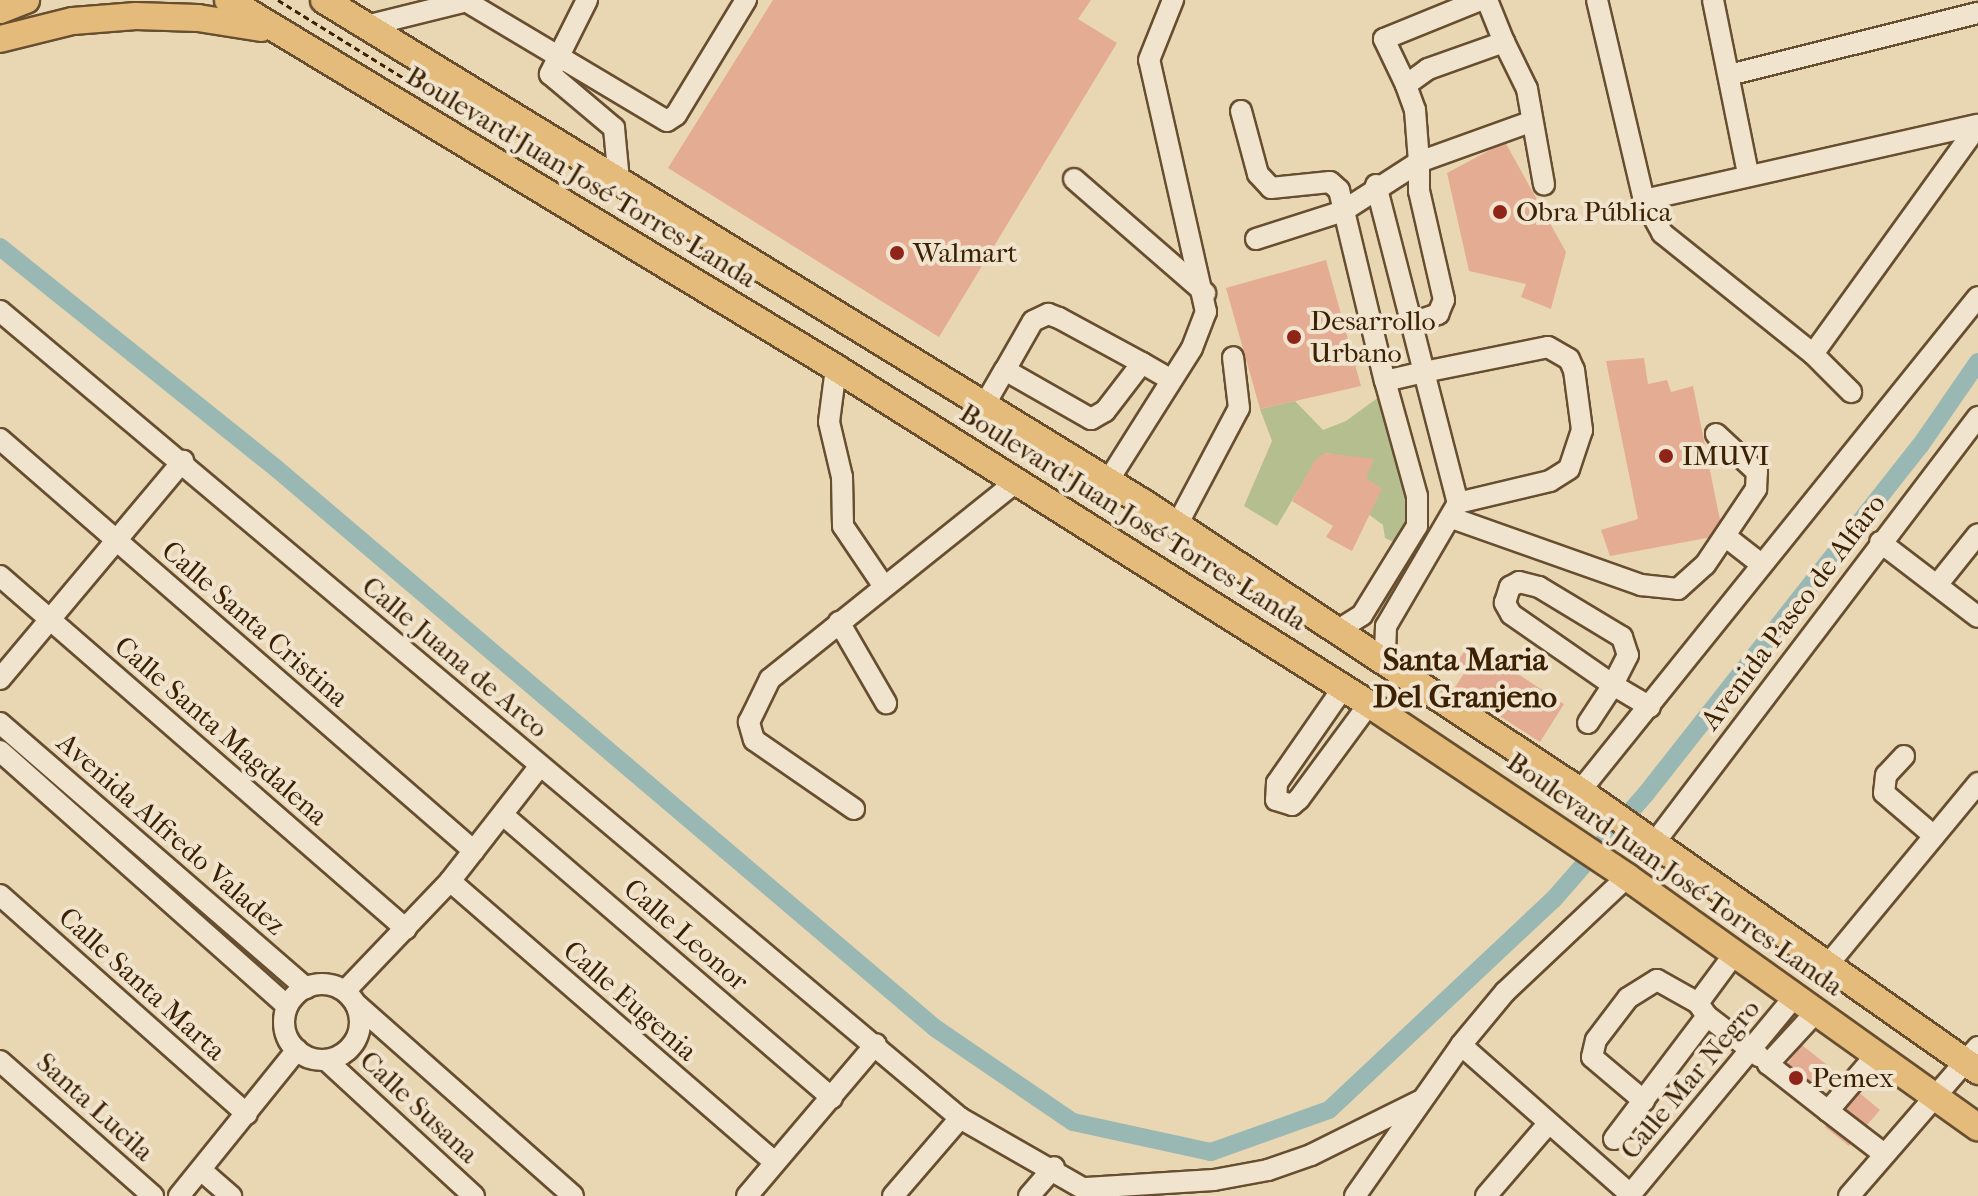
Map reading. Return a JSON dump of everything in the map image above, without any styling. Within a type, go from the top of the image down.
[{"type":"main road","points":[[0,10],[26,0]]},
{"type":"main road","name":"Boulevard Juan José Torres Landa","points":[[228,0],[1018,480],[1335,698],[1564,834],[1618,870],[1978,1127]]},
{"type":"main road","name":"Boulevard Juan José Torres Landa","points":[[324,0],[985,404],[1177,525],[1586,795],[1826,967],[1974,1060]]},
{"type":"main road","points":[[0,39],[73,21],[144,15],[214,20],[287,35]]},
{"type":"street","points":[[587,0],[555,56],[551,79],[614,128],[619,181]]},
{"type":"street","points":[[366,26],[466,1],[667,121],[676,115],[746,0]]},
{"type":"street","points":[[1108,481],[1201,331],[1205,293],[1149,60],[1173,0]]},
{"type":"street","points":[[1412,323],[1438,314],[1444,300],[1419,191],[1415,110],[1384,39],[1480,0]]},
{"type":"street","points":[[1487,0],[1527,89],[1530,122],[1544,184]]},
{"type":"street","points":[[1597,0],[1644,200],[1662,233],[1813,354],[1851,392]]},
{"type":"street","points":[[1713,0],[1748,174]]},
{"type":"street","points":[[1729,75],[1978,13]]},
{"type":"street","points":[[1406,85],[1428,69],[1504,42]]},
{"type":"street","points":[[1241,111],[1258,174],[1271,188],[1330,182],[1339,190],[1420,516],[1362,615],[1335,632]]},
{"type":"street","points":[[1256,239],[1343,211],[1376,185],[1419,162],[1530,122]]},
{"type":"street","points":[[1644,200],[1748,174],[1978,125]]},
{"type":"street","points":[[1813,354],[1978,125]]},
{"type":"street","points":[[1074,179],[1205,293]]},
{"type":"street","points":[[1376,185],[1424,372],[1455,511]]},
{"type":"street","points":[[1586,795],[1761,564],[1978,297]]},
{"type":"street","name":"Calle Juana de Arco","points":[[0,311],[183,461],[960,1118],[1054,1167],[1091,1192]]},
{"type":"street","points":[[985,404],[1033,321],[1048,314],[1171,380]]},
{"type":"street","points":[[1385,381],[1548,347],[1569,359],[1574,370],[1582,430],[1569,469],[1550,481],[1455,511],[1386,626],[1385,663]]},
{"type":"street","points":[[1177,525],[1239,408],[1233,357]]},
{"type":"street","points":[[1005,370],[1091,419],[1105,411],[1142,363]]},
{"type":"street","points":[[836,368],[829,422],[842,477],[843,526],[883,585]]},
{"type":"street","name":"Avenida Paseo de Alfaro","points":[[1644,835],[1978,417]]},
{"type":"street","points":[[1455,511],[1661,589],[1678,589],[1693,579],[1756,489],[1757,472],[1716,434]]},
{"type":"street","name":"Calle Santa Cristina","points":[[0,439],[474,851]]},
{"type":"street","points":[[0,679],[52,621],[183,461]]},
{"type":"street","points":[[854,809],[761,748],[749,722],[770,679],[883,585],[1018,480]]},
{"type":"street","points":[[1937,585],[1978,534]]},
{"type":"street","points":[[1725,536],[1761,564]]},
{"type":"street","points":[[1880,542],[1978,617]]},
{"type":"street","name":"Calle Santa Magdalena","points":[[0,576],[406,929]]},
{"type":"street","points":[[1588,723],[1613,685],[1628,655],[1622,637],[1539,587],[1519,582],[1510,587],[1505,603],[1511,614],[1613,685],[1650,707]]},
{"type":"street","points":[[839,622],[886,703]]},
{"type":"street","points":[[1335,698],[1277,783],[1276,800],[1292,805],[1299,799],[1362,715]]},
{"type":"street","name":"Avenida Alfredo Valadez","points":[[0,723],[306,988]]},
{"type":"street","name":"Avenida Alfredo Valadez","points":[[0,751],[287,1006]]},
{"type":"street","points":[[1904,756],[1886,775],[1884,793],[1934,836]]},
{"type":"street","points":[[350,997],[450,881],[540,766]]},
{"type":"street","points":[[1826,967],[1978,783]]},
{"type":"street","name":"Calle Leonor","points":[[503,815],[832,1098]]},
{"type":"street","points":[[1355,1196],[1461,1045],[1505,992],[1618,870]]},
{"type":"street","name":"Calle Eugenia","points":[[450,881],[774,1162]]},
{"type":"street","name":"Calle Santa Marta","points":[[0,895],[247,1114]]},
{"type":"street","points":[[1614,1139],[1644,1101],[1735,953]]},
{"type":"street","points":[[1644,1101],[1592,1057],[1596,1040],[1628,998],[1657,980],[1703,1009],[1884,1154]]},
{"type":"street","points":[[350,997],[360,1027],[356,1039],[338,1057],[326,1060],[297,1050],[284,1022],[287,1006],[306,988],[319,984],[350,997],[573,1196]]},
{"type":"street","name":"Calle Mar Negro","points":[[1630,1195],[1794,997]]},
{"type":"street","points":[[1768,1064],[1816,1012]]},
{"type":"street","points":[[747,1196],[876,1044]]},
{"type":"street","points":[[1461,1045],[1630,1195]]},
{"type":"street","points":[[179,1196],[297,1050]]},
{"type":"street","points":[[1828,1111],[1876,1055]]},
{"type":"street","name":"Calle Susana","points":[[326,1060],[474,1196]]},
{"type":"street","points":[[1849,1196],[1933,1096],[1974,1060]]},
{"type":"street","name":"Santa Lucila","points":[[0,1061],[153,1196]]},
{"type":"street","points":[[1091,1192],[1214,1180],[1268,1170],[1311,1155],[1423,1099]]},
{"type":"street","points":[[893,1196],[960,1118]]},
{"type":"street","points":[[1486,1196],[1548,1124]]},
{"type":"street","points":[[1029,1196],[1054,1167]]},
{"type":"street","points":[[201,1170],[231,1196]]},
{"type":"green space","points":[[1383,394],[1418,506],[1396,543],[1385,538],[1383,525],[1367,513],[1366,478],[1337,455],[1326,453],[1316,460],[1277,526],[1244,506],[1272,441],[1260,409],[1295,401],[1323,430],[1346,421]]},
{"type":"building","name":"Walmart","points":[[773,0],[1091,0],[1078,19],[1117,43],[939,337],[668,168]]},
{"type":"building","name":"Obra Pública","points":[[1505,142],[1566,252],[1551,309],[1521,297],[1526,284],[1469,271],[1447,173]]},
{"type":"building","name":"Desarrollo Urbano","points":[[1326,260],[1361,386],[1260,409],[1226,288]]},
{"type":"building","name":"IMUVI","points":[[1644,358],[1648,384],[1667,380],[1671,392],[1693,386],[1723,535],[1610,556],[1601,530],[1638,519],[1606,361]]},
{"type":"building","points":[[1325,453],[1374,459],[1366,478],[1382,489],[1352,551],[1326,537],[1333,526],[1292,501],[1316,459]]},
{"type":"building","points":[[1470,643],[1564,704],[1540,742],[1455,687],[1465,672],[1455,665]]},
{"type":"building","name":"Pemex","points":[[1802,1045],[1827,1065],[1798,1103],[1772,1083]]},
{"type":"building","name":"Pemex","points":[[1856,1090],[1880,1110],[1849,1146],[1825,1127]]},
{"type":"waterway","points":[[0,247],[277,469],[935,1028],[1073,1122],[1211,1152],[1329,1110],[1553,900],[1645,795],[1920,446],[1978,362]]},
{"type":"place","name":"Obra Pública","points":[[1500,212]]},
{"type":"place","name":"Walmart","points":[[897,253]]},
{"type":"place","name":"Desarrollo Urbano","points":[[1294,337]]},
{"type":"place","name":"IMUVI","points":[[1666,456]]},
{"type":"place","name":"Pemex","points":[[1796,1078]]},
{"type":"district","name":"Santa Maria Del Granjeno","points":[[1465,680]]}]
